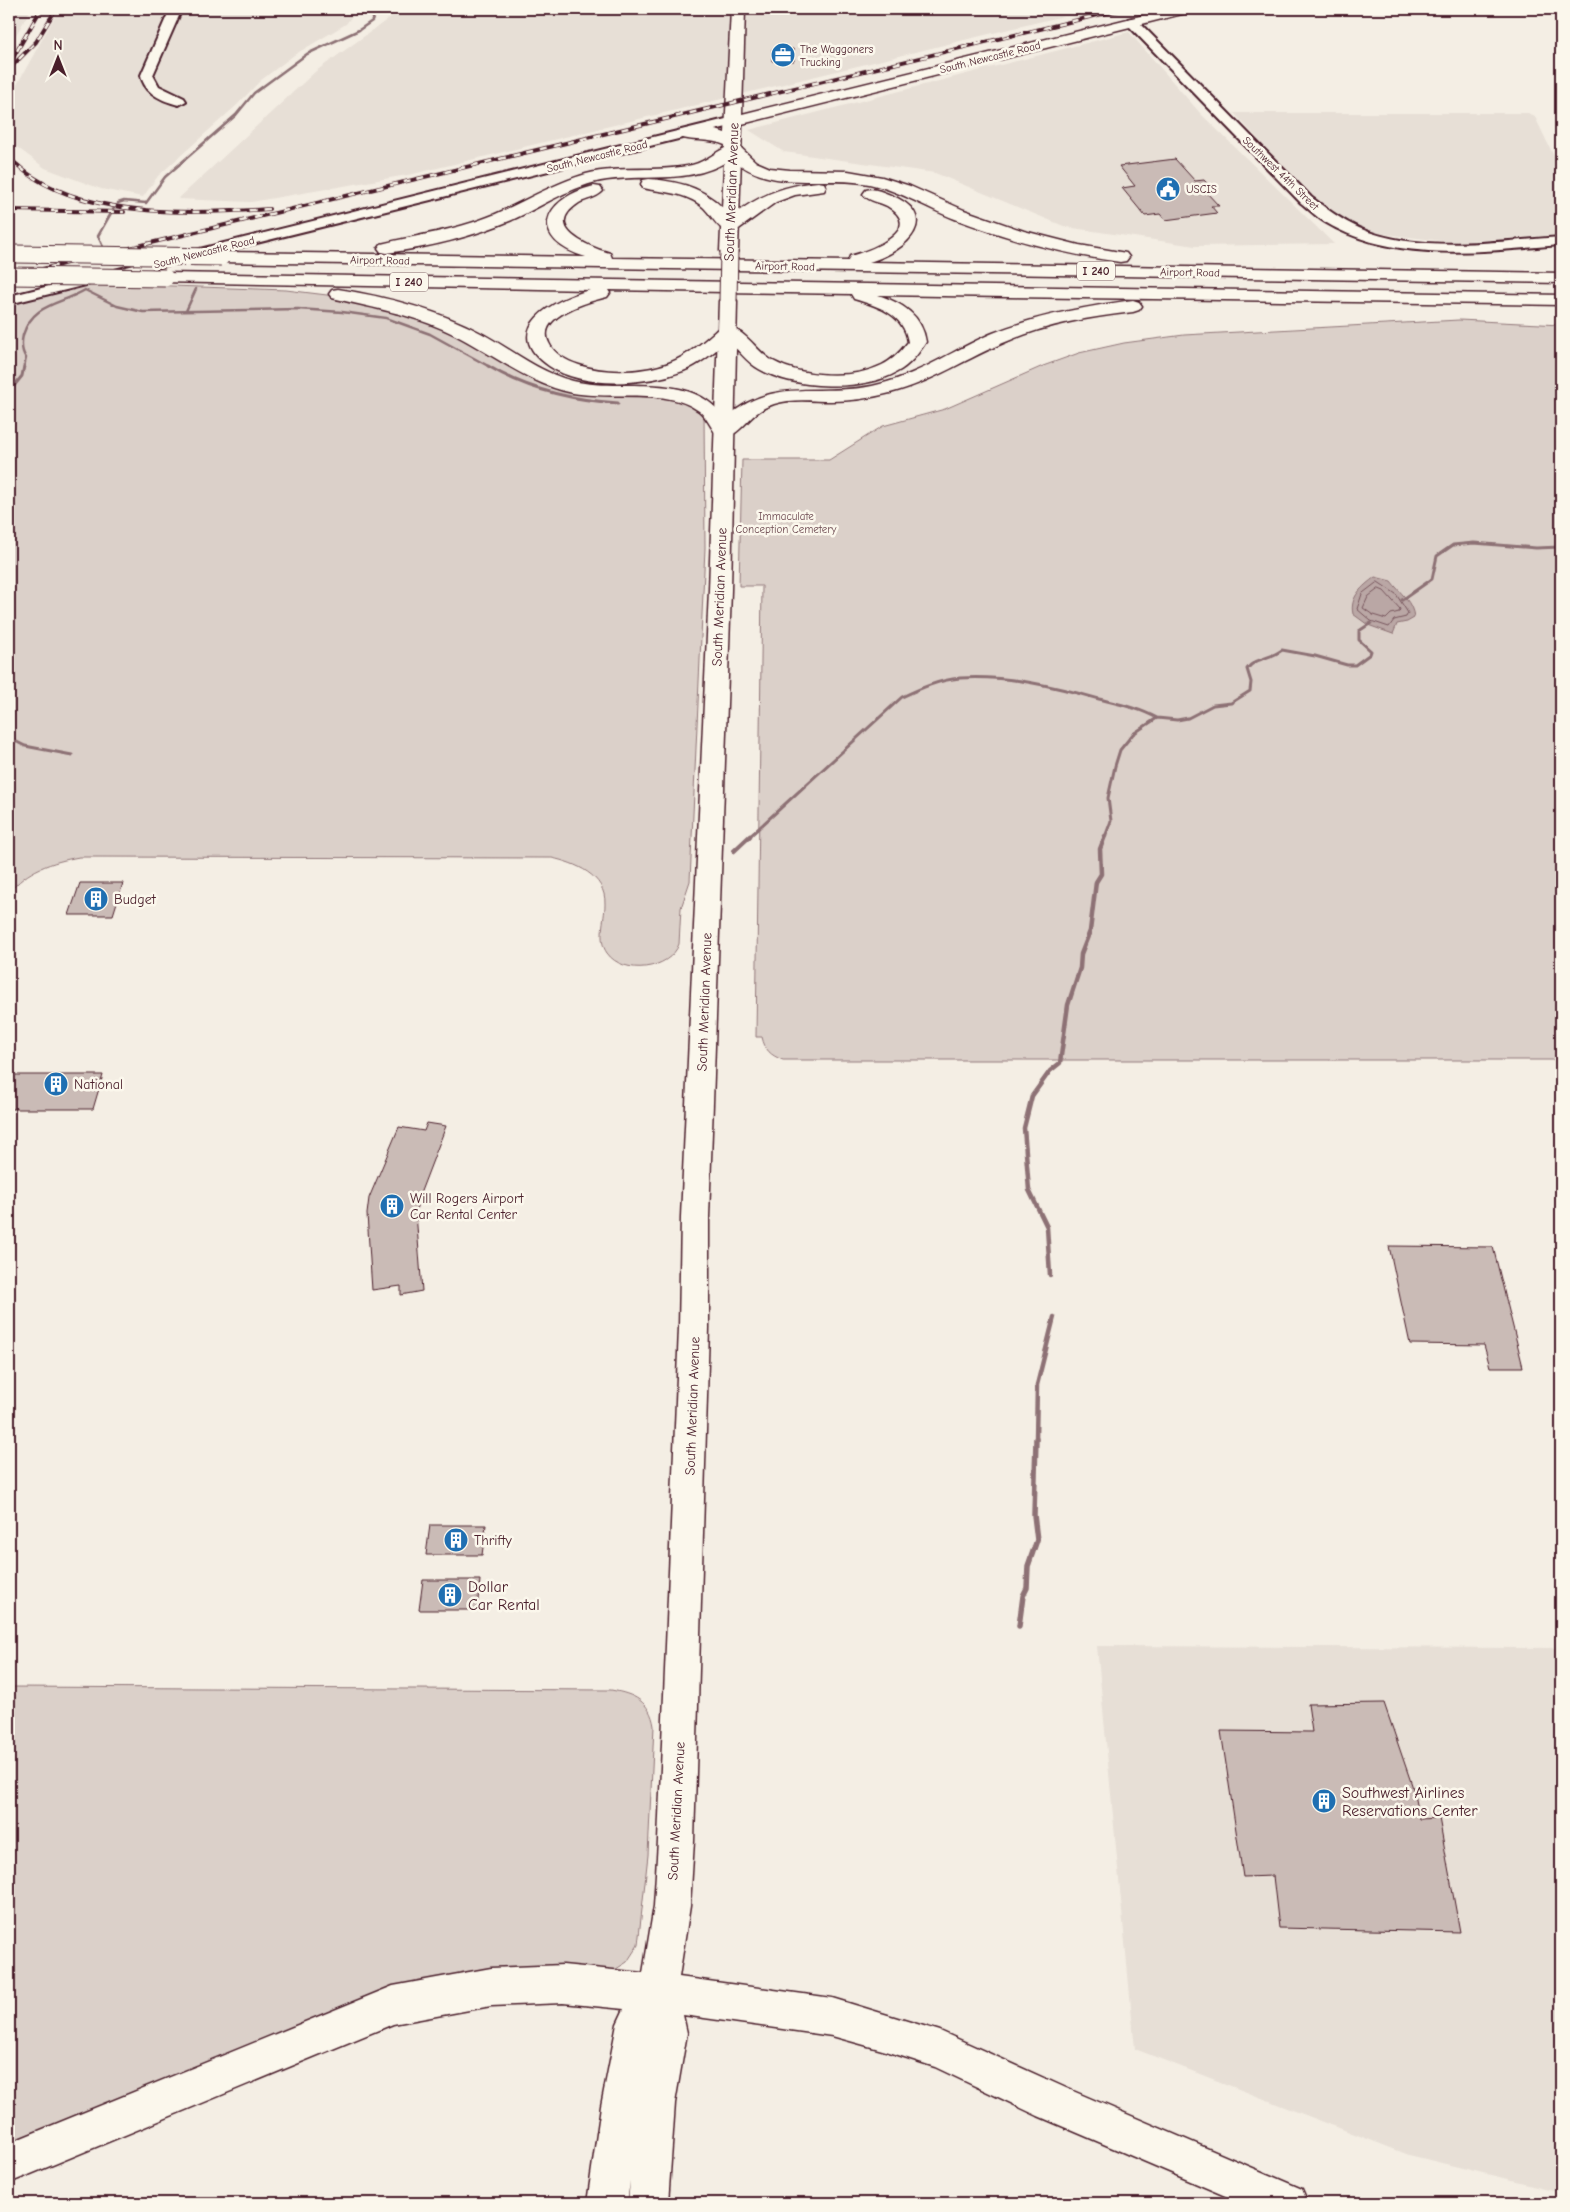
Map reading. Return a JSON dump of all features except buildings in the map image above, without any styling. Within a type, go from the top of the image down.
[{"type":"main road","name":"South Meridian Avenue","points":[[648,2203],[656,2103],[668,2033],[658,1993],[672,1906],[676,1841],[695,1318],[695,1217],[720,590],[726,332],[738,9]]},
{"type":"main road","name":"South Newcastle Road","points":[[734,122],[1185,9]]},
{"type":"main road","points":[[685,134],[715,135],[733,147],[748,164],[759,170],[784,175],[838,175],[872,179],[903,189],[990,227],[1036,241],[1076,250],[1150,261],[1209,266],[1382,275]]},
{"type":"main road","points":[[257,257],[358,251],[422,242],[487,223],[525,207],[561,187],[587,178],[621,173],[694,170],[718,161],[733,147]]},
{"type":"main road","points":[[634,264],[592,254],[566,242],[559,234],[556,225],[557,216],[562,207],[587,193],[603,188],[653,184],[684,190],[697,195],[707,202],[730,227],[763,201],[777,194],[812,187],[844,188],[882,196],[895,203],[904,211],[909,220],[909,229],[905,237],[890,249],[864,258],[810,266]]},
{"type":"main road","name":"Airport Road","points":[[11,254],[1561,278]]},
{"type":"main road","name":"Airport Road","points":[[9,276],[1561,300]]},
{"type":"main road","points":[[165,278],[321,292],[379,301],[405,308],[452,326],[535,373],[560,384],[586,390],[658,392],[686,396],[707,408],[724,431],[746,411],[762,401],[792,396],[842,395],[884,390],[916,378],[1000,337],[1075,315],[1168,302],[1293,296]]},
{"type":"main road","points":[[652,286],[595,294],[568,302],[557,308],[544,321],[538,334],[539,343],[552,359],[575,370],[600,375],[632,376],[664,371],[690,361],[726,332],[743,343],[764,364],[794,376],[827,380],[860,377],[889,369],[908,357],[917,342],[917,334],[910,320],[891,306],[877,300],[832,288]]},
{"type":"main road","points":[[9,2163],[393,2005],[491,1987],[563,1984],[658,1993],[832,2016],[895,2035],[940,2050],[1052,2102],[1288,2203]]},
{"type":"main road","name":"South Meridian Avenue","points":[[608,2203],[620,2106],[636,2024],[658,1993]]},
{"type":"street","points":[[176,9],[147,75],[155,90],[179,101]]},
{"type":"street","name":"Southwest 44th Street","points":[[1132,22],[1306,200],[1330,219],[1370,236],[1417,245],[1464,246],[1561,242]]},
{"type":"street","name":"South Newcastle Road","points":[[9,300],[734,122]]},
{"type":"shaded area","points":[[9,9],[31,9],[9,47]]},
{"type":"shaded area","points":[[59,9],[357,9],[346,24],[294,55],[260,81],[237,105],[158,176],[143,197],[101,189],[45,168],[10,142],[9,99]]},
{"type":"shaded area","points":[[402,9],[1092,9],[413,174],[251,202],[178,199],[316,71]]},
{"type":"shaded area","points":[[1129,32],[1201,114],[1334,244],[1195,246],[1066,227],[935,173],[784,152],[749,130]]},
{"type":"shaded area","points":[[1234,113],[1528,113],[1535,117],[1561,171],[1561,236],[1451,242],[1375,233],[1341,218],[1306,191]]},
{"type":"shaded area","points":[[1097,1646],[1561,1648],[1561,2192],[1409,2155],[1135,2049]]},
{"type":"green space","points":[[86,283],[286,290],[335,296],[430,320],[531,376],[675,396],[704,413],[705,548],[690,881],[681,908],[679,944],[674,953],[666,960],[646,967],[634,967],[614,960],[607,953],[602,942],[605,904],[604,894],[600,885],[588,872],[570,863],[552,858],[79,857],[40,868],[23,878],[9,893],[9,302]]},
{"type":"green space","name":"Immaculate Conception Cemetery","points":[[1459,320],[1561,325],[1561,1060],[783,1060],[769,1052],[762,1037],[756,1037],[762,586],[739,586],[742,460],[829,460],[883,426],[945,409],[1043,366],[1079,353],[1124,343],[1184,335]]},
{"type":"green space","points":[[9,1687],[611,1690],[627,1694],[640,1700],[645,1705],[652,1717],[654,1726],[648,1855],[638,1945],[627,1962],[610,1973],[347,2012],[9,2154]]},
{"type":"water","points":[[1375,577],[1391,581],[1409,602],[1413,612],[1414,618],[1397,624],[1393,634],[1368,625],[1353,614],[1352,608],[1355,597]]},
{"type":"waterway","points":[[118,203],[124,201],[146,203],[165,177],[236,115],[254,93],[307,54],[359,30],[372,21],[375,14],[379,12]]},
{"type":"waterway","points":[[104,249],[98,236],[114,208]]},
{"type":"waterway","points":[[186,311],[196,289]]},
{"type":"waterway","points":[[24,367],[26,358],[22,350],[22,338],[33,317],[48,306],[85,290],[117,306],[143,312],[298,309],[386,318],[430,334],[490,367]]},
{"type":"waterway","points":[[9,392],[22,376],[24,366]]},
{"type":"waterway","points":[[488,366],[519,381],[550,392],[601,402],[618,403]]},
{"type":"waterway","points":[[1402,600],[1432,579],[1437,556],[1453,545],[1474,543],[1536,548],[1561,547]]},
{"type":"waterway","points":[[1157,718],[1177,720],[1188,718],[1213,705],[1231,703],[1250,691],[1251,682],[1247,669],[1255,662],[1282,650],[1315,656],[1347,665],[1355,665],[1370,654],[1371,651],[1359,640],[1359,631],[1371,623]]},
{"type":"waterway","points":[[749,837],[902,697],[937,683],[960,678],[995,678],[1030,682],[1129,707],[1157,718]]},
{"type":"waterway","points":[[1105,837],[1111,821],[1108,798],[1120,750],[1133,734],[1157,718]]},
{"type":"waterway","points":[[9,738],[25,746],[72,755]]},
{"type":"waterway","points":[[734,851],[750,836]]},
{"type":"waterway","points":[[1050,1275],[1047,1227],[1029,1190],[1024,1128],[1032,1096],[1050,1071],[1060,1063],[1068,1005],[1080,968],[1081,954],[1090,931],[1096,882],[1101,874],[1100,849],[1105,836]]},
{"type":"waterway","points":[[1036,1440],[1037,1385],[1054,1317]]},
{"type":"waterway","points":[[1019,1626],[1023,1596],[1027,1588],[1028,1566],[1037,1540],[1034,1515],[1036,1439]]},
{"type":"railway","points":[[10,63],[41,9]]},
{"type":"railway","points":[[9,69],[36,42],[56,9]]},
{"type":"railway","points":[[9,277],[1123,9]]},
{"type":"railway","points":[[9,158],[30,175],[58,190],[86,200],[116,206],[179,212],[269,209]]},
{"type":"railway","points":[[9,210],[124,212]]},
{"type":"place","name":"The Waggoners Trucking","points":[[783,55]]},
{"type":"place","name":"USCIS","points":[[1168,189]]},
{"type":"place","name":"Budget","points":[[96,899]]},
{"type":"place","name":"National","points":[[56,1084]]},
{"type":"place","name":"Will Rogers Airport Car Rental Center","points":[[392,1206]]},
{"type":"place","name":"Thrifty","points":[[456,1540]]},
{"type":"place","name":"Dollar Car Rental","points":[[450,1595]]},
{"type":"place","name":"Southwest Airlines Reservations Center","points":[[1324,1801]]}]
